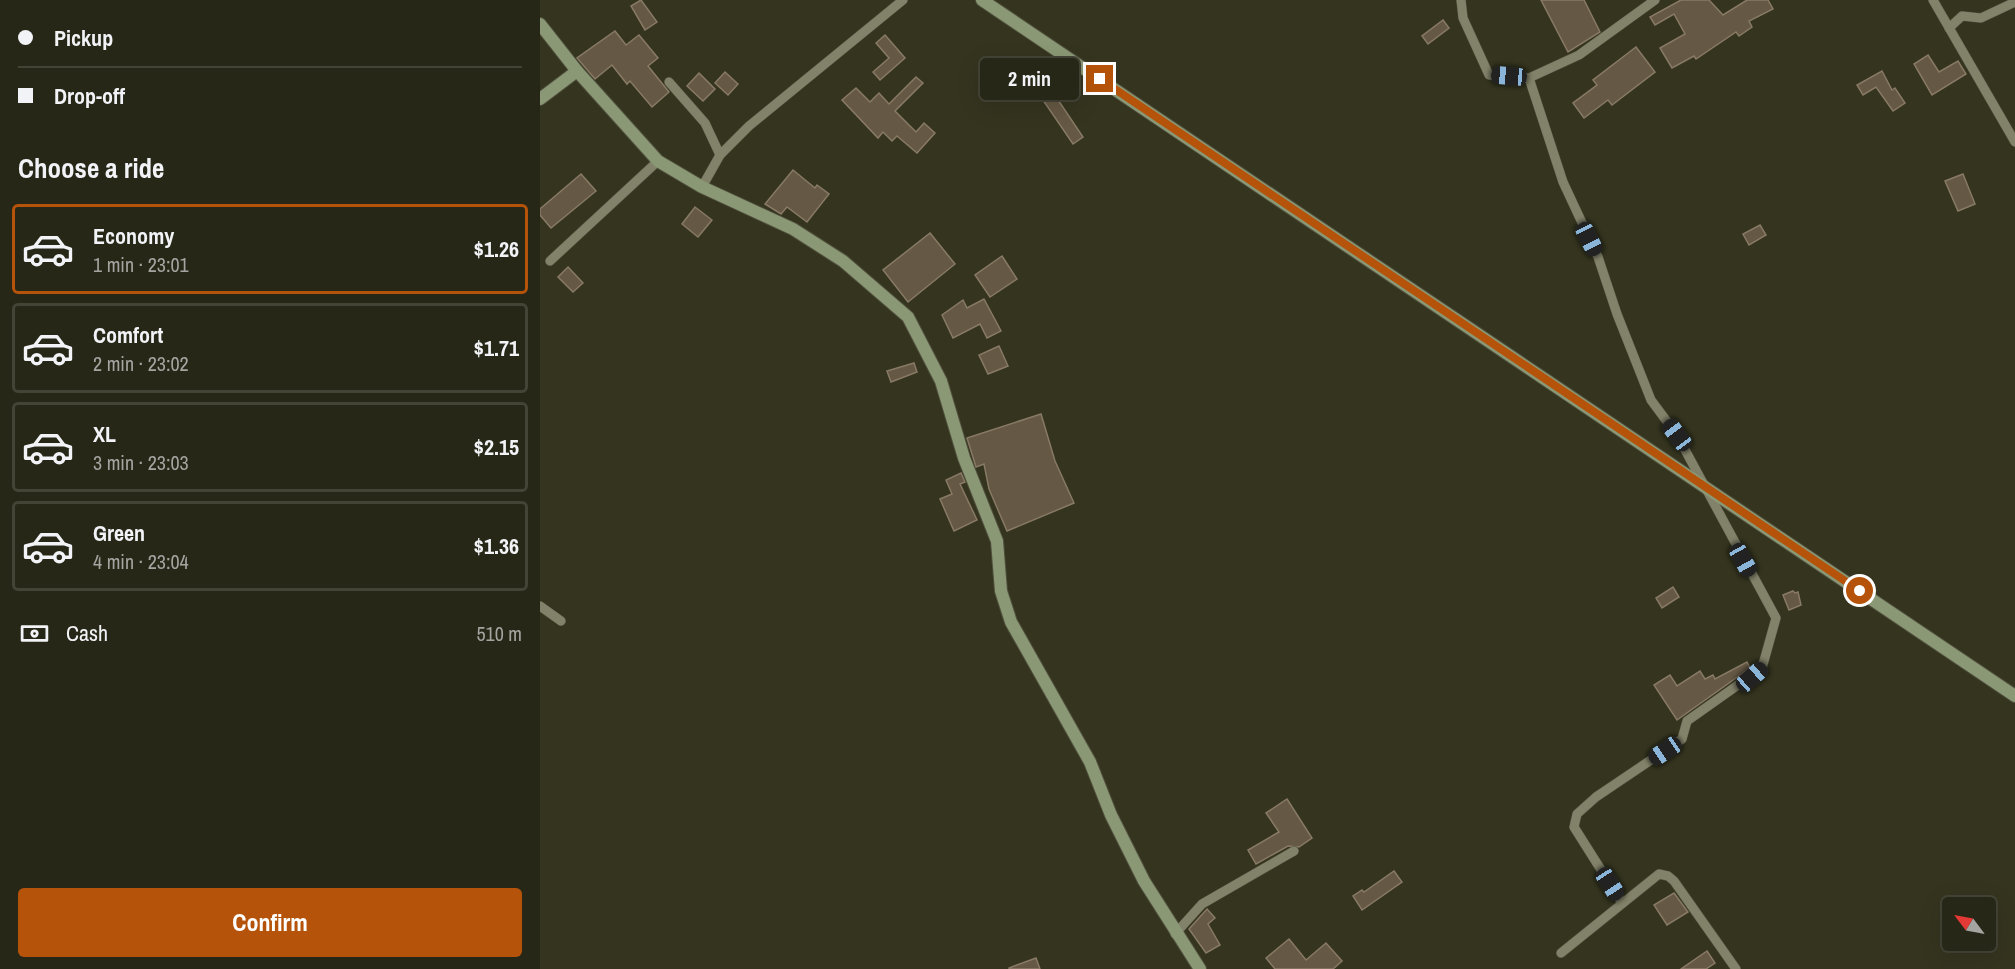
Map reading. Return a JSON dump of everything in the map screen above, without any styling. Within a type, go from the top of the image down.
[{"type":"street","points":[[702,187],[720,155],[749,126],[903,0]]},
{"type":"street","points":[[982,0],[2015,696]]},
{"type":"street","points":[[1461,0],[1463,18],[1489,75],[1529,78],[1579,55],[1655,0]]},
{"type":"street","points":[[1933,0],[2015,142]]},
{"type":"street","points":[[1949,28],[1962,16],[1981,18],[2015,2]]},
{"type":"street","points":[[540,24],[577,71],[658,161],[702,187],[793,229],[843,261],[892,301],[913,325],[940,381],[964,458],[997,541],[1001,591],[1011,622],[1090,762],[1112,815],[1144,881],[1175,934],[1200,969]]},
{"type":"street","points":[[540,99],[577,71]]},
{"type":"street","points":[[1529,78],[1567,193],[1599,257],[1617,314],[1651,400],[1677,435],[1776,618],[1762,668],[1687,721],[1682,739],[1596,797],[1577,814],[1574,827],[1622,903]]},
{"type":"street","points":[[669,82],[705,123],[720,155]]},
{"type":"street","points":[[550,261],[658,161]]},
{"type":"street","points":[[540,606],[561,621]]},
{"type":"street","points":[[1175,934],[1202,904],[1294,851]]},
{"type":"street","points":[[1561,953],[1659,874],[1668,876],[1736,969]]},
{"type":"building","points":[[641,0],[657,22],[645,30],[631,6]]},
{"type":"building","points":[[1541,0],[1584,0],[1600,32],[1568,52]]},
{"type":"building","points":[[1681,0],[1709,0],[1723,15],[1747,0],[1768,0],[1773,9],[1749,21],[1752,27],[1739,36],[1736,32],[1696,59],[1694,56],[1672,68],[1660,48],[1685,34],[1674,14],[1655,25],[1650,17]]},
{"type":"building","points":[[1443,20],[1449,28],[1428,44],[1422,36]]},
{"type":"building","points":[[615,31],[626,45],[639,35],[658,58],[648,66],[669,92],[652,107],[630,81],[627,84],[612,65],[595,79],[577,58]]},
{"type":"building","points":[[885,35],[905,58],[880,80],[873,72],[889,58],[876,43]]},
{"type":"building","points":[[1636,47],[1655,72],[1612,105],[1608,100],[1584,118],[1573,103],[1597,85],[1593,80]]},
{"type":"building","points":[[1928,55],[1939,72],[1958,61],[1966,74],[1932,95],[1914,64]]},
{"type":"building","points":[[1882,71],[1892,90],[1895,88],[1905,103],[1893,111],[1876,87],[1863,95],[1857,85]]},
{"type":"building","points":[[725,72],[738,84],[728,95],[715,83]]},
{"type":"building","points":[[699,73],[715,89],[703,101],[687,86]]},
{"type":"building","points":[[916,77],[923,83],[895,111],[916,132],[924,123],[935,133],[917,153],[897,136],[892,141],[883,132],[878,138],[842,100],[856,88],[870,102],[879,93],[889,104]]},
{"type":"building","points":[[1044,79],[1083,137],[1073,144],[1034,87]]},
{"type":"building","points":[[793,170],[815,188],[817,185],[829,194],[807,222],[787,207],[781,214],[765,204]]},
{"type":"building","points":[[581,174],[596,191],[551,228],[540,215],[540,209]]},
{"type":"building","points":[[1963,174],[1975,204],[1958,211],[1945,181]]},
{"type":"building","points":[[695,207],[712,220],[698,237],[682,224]]},
{"type":"building","points":[[1760,225],[1766,235],[1749,245],[1743,234]]},
{"type":"building","points":[[930,233],[955,264],[908,302],[883,270]]},
{"type":"building","points":[[1002,256],[1017,279],[990,297],[975,275]]},
{"type":"building","points":[[568,267],[583,283],[573,292],[558,277]]},
{"type":"building","points":[[984,299],[1001,331],[987,338],[980,324],[953,338],[942,315],[963,300],[967,308]]},
{"type":"building","points":[[999,346],[1008,366],[988,374],[979,355]]},
{"type":"building","points":[[914,363],[917,372],[891,382],[887,371]]},
{"type":"building","points":[[1041,414],[1055,461],[1074,503],[1007,531],[989,489],[984,464],[976,467],[967,438]]},
{"type":"building","points":[[961,473],[965,482],[960,484],[977,520],[954,531],[940,499],[952,494],[946,480]]},
{"type":"building","points":[[1673,587],[1679,597],[1662,608],[1656,598]]},
{"type":"building","points":[[1793,591],[1798,592],[1801,605],[1789,610],[1783,595]]},
{"type":"building","points":[[1747,662],[1750,668],[1677,720],[1654,685],[1670,675],[1677,686],[1700,671],[1705,679],[1713,675],[1715,679]]},
{"type":"building","points":[[1287,799],[1312,838],[1299,847],[1288,846],[1256,864],[1248,850],[1279,832],[1266,813]]},
{"type":"building","points":[[1394,871],[1402,882],[1362,910],[1353,896],[1362,890],[1364,892]]},
{"type":"building","points":[[1674,893],[1688,912],[1667,925],[1654,905]]},
{"type":"building","points":[[1207,909],[1215,918],[1208,924],[1220,945],[1206,953],[1189,929]]},
{"type":"building","points":[[1289,939],[1306,960],[1326,943],[1342,961],[1333,969],[1275,969],[1266,958]]},
{"type":"building","points":[[1707,951],[1715,963],[1706,969],[1681,969]]},
{"type":"building","points":[[1036,958],[1040,969],[1009,969],[1009,968]]},
{"type":"route","points":[[1100,79],[1860,591]]}]
